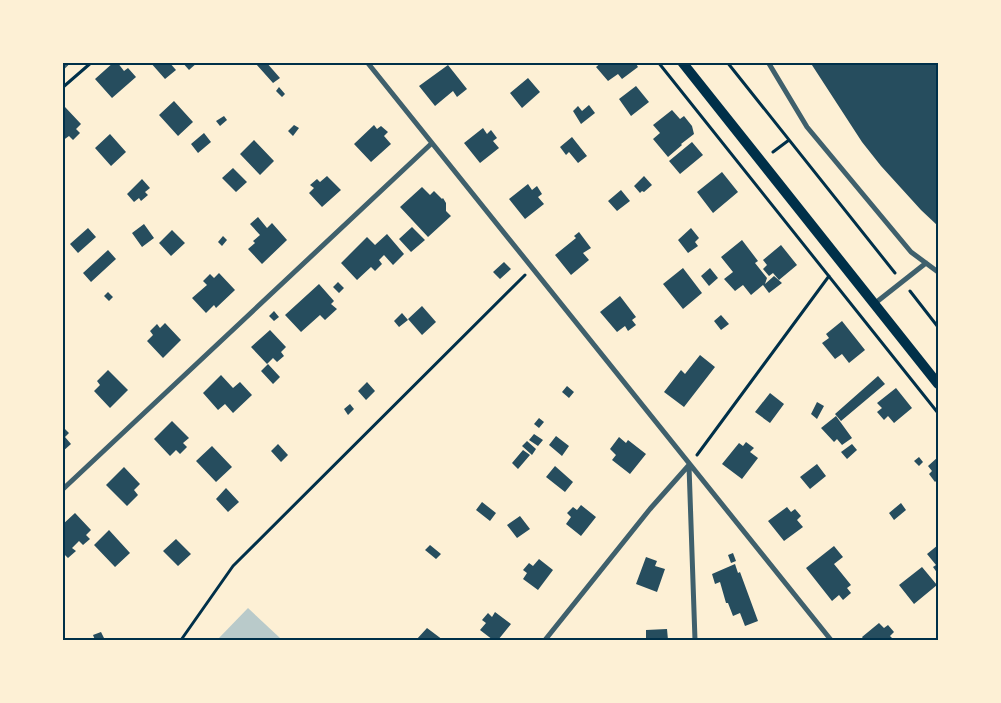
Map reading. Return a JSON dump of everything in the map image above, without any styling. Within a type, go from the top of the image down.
[{"type":"main road","points":[[682,62],[938,384]]},
{"type":"street","points":[[367,62],[831,640]]},
{"type":"street","points":[[768,62],[807,127],[912,252],[938,272]]},
{"type":"street","points":[[62,490],[432,143]]},
{"type":"street","points":[[874,304],[926,263]]},
{"type":"street","points":[[545,640],[650,509],[689,465]]},
{"type":"street","points":[[689,465],[695,640]]},
{"type":"path","points":[[62,88],[92,62]]},
{"type":"path","points":[[658,62],[938,413]]},
{"type":"path","points":[[727,62],[938,327]]},
{"type":"path","points":[[182,640],[233,566],[533,268]]},
{"type":"path","points":[[689,465],[830,276]]},
{"type":"shaded area","points":[[248,608],[280,638],[278,640],[217,640]]},
{"type":"building","points":[[114,62],[117,62],[124,71],[128,68],[136,77],[112,98],[95,79]]},
{"type":"building","points":[[150,62],[169,62],[176,70],[165,79]]},
{"type":"building","points":[[182,62],[198,62],[189,70]]},
{"type":"building","points":[[258,62],[266,62],[280,78],[273,83],[256,64]]},
{"type":"building","points":[[602,62],[635,62],[638,67],[622,79],[618,74],[608,81],[596,67]]},
{"type":"building","points":[[810,62],[938,62],[938,226],[881,166],[862,142]]},
{"type":"building","points":[[448,65],[467,89],[457,97],[453,91],[435,106],[419,86]]},
{"type":"building","points":[[528,78],[540,92],[522,108],[510,93]]},
{"type":"building","points":[[636,86],[649,102],[631,116],[619,99]]},
{"type":"building","points":[[279,87],[285,94],[282,97],[276,91]]},
{"type":"building","points":[[174,101],[193,122],[178,136],[159,115]]},
{"type":"building","points":[[589,105],[595,113],[581,124],[573,111],[578,106],[582,111]]},
{"type":"building","points":[[65,107],[81,124],[76,129],[80,133],[73,140],[69,136],[62,141],[62,109]]},
{"type":"building","points":[[672,110],[680,119],[684,116],[692,126],[694,134],[668,157],[653,139],[660,133],[653,125]]},
{"type":"building","points":[[224,116],[227,120],[220,126],[216,121]]},
{"type":"building","points":[[294,125],[299,128],[293,136],[288,131]]},
{"type":"building","points":[[374,125],[377,129],[381,126],[388,132],[384,136],[391,144],[371,162],[354,144]]},
{"type":"building","points":[[483,128],[487,134],[491,130],[497,138],[493,141],[499,148],[480,163],[464,143]]},
{"type":"building","points":[[204,133],[211,142],[198,153],[191,144]]},
{"type":"building","points":[[110,134],[126,152],[111,166],[95,148]]},
{"type":"building","points":[[572,137],[587,156],[578,163],[569,152],[566,155],[560,147]]},
{"type":"building","points":[[254,140],[274,161],[260,175],[240,154]]},
{"type":"building","points":[[692,142],[703,155],[680,174],[669,161]]},
{"type":"building","points":[[233,168],[247,182],[236,192],[222,178]]},
{"type":"building","points":[[722,172],[738,192],[713,213],[697,192]]},
{"type":"building","points":[[327,176],[341,190],[322,207],[309,193],[314,188],[310,185],[317,179],[320,182]]},
{"type":"building","points":[[644,176],[652,185],[640,193],[634,186]]},
{"type":"building","points":[[142,179],[150,188],[145,192],[148,195],[141,201],[139,198],[134,202],[127,194]]},
{"type":"building","points":[[528,184],[532,190],[537,186],[542,194],[538,197],[544,204],[525,219],[509,199]]},
{"type":"building","points":[[422,187],[430,195],[434,191],[443,198],[446,203],[446,211],[451,216],[428,237],[400,207]]},
{"type":"building","points":[[621,190],[630,201],[617,211],[608,201]]},
{"type":"building","points":[[258,217],[267,228],[272,223],[287,240],[262,264],[248,249],[260,235],[250,224]]},
{"type":"building","points":[[144,224],[154,238],[142,247],[132,233]]},
{"type":"building","points":[[412,227],[425,240],[411,252],[399,239]]},
{"type":"building","points":[[88,228],[96,237],[78,253],[70,244]]},
{"type":"building","points":[[691,228],[699,238],[695,242],[698,246],[688,253],[678,240]]},
{"type":"building","points":[[172,230],[185,243],[171,256],[159,243]]},
{"type":"building","points":[[579,232],[591,248],[583,253],[589,260],[571,275],[555,255],[576,238],[574,236]]},
{"type":"building","points":[[387,234],[404,254],[393,265],[384,255],[379,260],[382,264],[375,271],[371,267],[357,280],[341,263],[367,237],[375,245]]},
{"type":"building","points":[[223,236],[227,240],[222,246],[218,242]]},
{"type":"building","points":[[742,240],[758,261],[755,263],[767,278],[765,284],[774,276],[782,283],[769,293],[763,285],[751,295],[743,285],[735,291],[724,279],[733,272],[721,257]]},
{"type":"building","points":[[781,245],[797,265],[779,280],[773,273],[769,276],[763,269],[767,265],[763,260]]},
{"type":"building","points":[[108,250],[116,259],[91,282],[83,273]]},
{"type":"building","points":[[504,262],[511,269],[500,279],[493,272]]},
{"type":"building","points":[[683,268],[702,293],[683,309],[663,284]]},
{"type":"building","points":[[710,268],[718,278],[709,286],[701,276]]},
{"type":"building","points":[[219,273],[235,290],[216,308],[214,305],[206,313],[192,298],[207,285],[203,281],[210,274],[214,278]]},
{"type":"building","points":[[338,282],[344,288],[339,293],[333,287]]},
{"type":"building","points":[[319,284],[334,301],[331,304],[337,309],[325,320],[320,315],[301,332],[285,315]]},
{"type":"building","points":[[108,292],[113,297],[109,301],[104,296]]},
{"type":"building","points":[[620,296],[636,317],[632,320],[636,325],[628,331],[625,326],[617,332],[600,312]]},
{"type":"building","points":[[422,306],[436,322],[422,335],[408,319]]},
{"type":"building","points":[[274,311],[279,317],[274,321],[269,316]]},
{"type":"building","points":[[402,313],[408,320],[399,327],[394,321]]},
{"type":"building","points":[[721,315],[729,324],[721,330],[714,321]]},
{"type":"building","points":[[842,321],[865,350],[849,363],[842,354],[835,359],[822,343],[829,338],[826,334]]},
{"type":"building","points":[[165,323],[181,340],[163,358],[147,341],[153,335],[150,331],[157,324],[160,328]]},
{"type":"building","points":[[270,330],[286,347],[281,352],[284,356],[277,362],[273,358],[267,364],[251,347]]},
{"type":"building","points":[[700,355],[715,367],[684,407],[664,392],[681,370],[685,374]]},
{"type":"building","points":[[268,364],[280,377],[273,384],[261,371]]},
{"type":"building","points":[[108,370],[128,390],[110,408],[94,391],[100,385],[97,381]]},
{"type":"building","points":[[221,375],[233,388],[240,382],[252,395],[233,413],[225,404],[218,410],[203,393]]},
{"type":"building","points":[[878,376],[885,384],[841,421],[835,414]]},
{"type":"building","points":[[367,382],[375,391],[366,400],[358,391]]},
{"type":"building","points":[[567,386],[574,392],[569,398],[562,392]]},
{"type":"building","points":[[896,388],[912,408],[894,423],[888,416],[884,420],[877,412],[882,408],[877,403]]},
{"type":"building","points":[[770,393],[784,404],[770,423],[755,412]]},
{"type":"building","points":[[817,402],[824,406],[817,419],[811,414]]},
{"type":"building","points":[[350,404],[354,409],[348,415],[344,409]]},
{"type":"building","points":[[836,416],[852,438],[842,445],[837,439],[834,442],[821,428]]},
{"type":"building","points":[[539,418],[544,422],[539,428],[534,424]]},
{"type":"building","points":[[172,421],[189,438],[183,443],[187,447],[180,454],[176,450],[170,456],[154,439]]},
{"type":"building","points":[[62,426],[69,433],[65,437],[71,444],[62,452]]},
{"type":"building","points":[[534,434],[543,440],[538,446],[529,440]]},
{"type":"building","points":[[556,436],[569,446],[562,456],[549,445]]},
{"type":"building","points":[[619,437],[626,443],[628,440],[646,454],[630,474],[612,460],[616,455],[610,449]]},
{"type":"building","points":[[527,441],[536,449],[532,455],[522,446]]},
{"type":"building","points":[[746,442],[754,448],[750,452],[758,458],[742,479],[722,464],[739,443],[743,446]]},
{"type":"building","points":[[278,444],[288,455],[281,462],[271,451]]},
{"type":"building","points":[[852,444],[857,450],[847,459],[841,452]]},
{"type":"building","points":[[212,446],[232,467],[216,482],[196,461]]},
{"type":"building","points":[[523,450],[530,455],[518,469],[512,463]]},
{"type":"building","points":[[919,457],[923,462],[919,466],[914,461]]},
{"type":"building","points":[[938,457],[938,479],[935,482],[929,474],[932,471],[928,466]]},
{"type":"building","points":[[817,464],[826,476],[810,489],[800,477]]},
{"type":"building","points":[[555,466],[573,482],[565,492],[546,477]]},
{"type":"building","points":[[124,467],[140,484],[134,490],[138,495],[127,506],[106,485]]},
{"type":"building","points":[[226,488],[239,502],[228,512],[216,499]]},
{"type":"building","points":[[482,502],[496,513],[490,521],[476,510]]},
{"type":"building","points":[[901,503],[906,510],[894,520],[889,513]]},
{"type":"building","points":[[581,505],[596,517],[581,536],[566,524],[571,517],[567,513],[573,507],[577,510]]},
{"type":"building","points":[[787,507],[791,512],[795,509],[801,516],[797,520],[803,527],[784,541],[768,521]]},
{"type":"building","points":[[75,513],[91,530],[86,535],[90,539],[83,545],[79,541],[72,548],[76,551],[68,558],[62,552],[62,541],[65,539],[62,537],[62,525]]},
{"type":"building","points":[[520,516],[530,529],[517,538],[507,525]]},
{"type":"building","points":[[109,530],[130,553],[115,567],[94,545]]},
{"type":"building","points":[[176,539],[191,554],[178,566],[163,551]]},
{"type":"building","points":[[430,545],[441,554],[436,559],[425,550]]},
{"type":"building","points":[[938,545],[938,574],[933,567],[936,565],[927,554]]},
{"type":"building","points":[[834,546],[843,557],[834,564],[851,585],[847,588],[851,593],[843,600],[839,595],[832,601],[806,568]]},
{"type":"building","points":[[733,553],[736,561],[731,563],[728,555]]},
{"type":"building","points":[[646,557],[657,561],[655,566],[665,569],[657,592],[636,584]]},
{"type":"building","points":[[539,559],[553,570],[538,590],[523,579],[527,573],[523,570],[529,563],[533,566]]},
{"type":"building","points":[[735,564],[738,573],[740,572],[758,621],[745,626],[740,613],[733,616],[728,603],[726,603],[720,582],[715,584],[712,574]]},
{"type":"building","points":[[922,567],[937,585],[914,604],[899,585]]},
{"type":"building","points":[[495,612],[511,624],[498,640],[493,640],[480,630],[486,623],[482,620],[488,613],[492,617]]},
{"type":"building","points":[[879,623],[884,628],[888,625],[894,632],[890,636],[894,640],[864,640],[862,637]]},
{"type":"building","points":[[427,628],[443,640],[416,640]]},
{"type":"building","points":[[667,629],[668,640],[646,640],[646,630]]},
{"type":"building","points":[[101,632],[104,638],[95,640],[93,635]]}]
